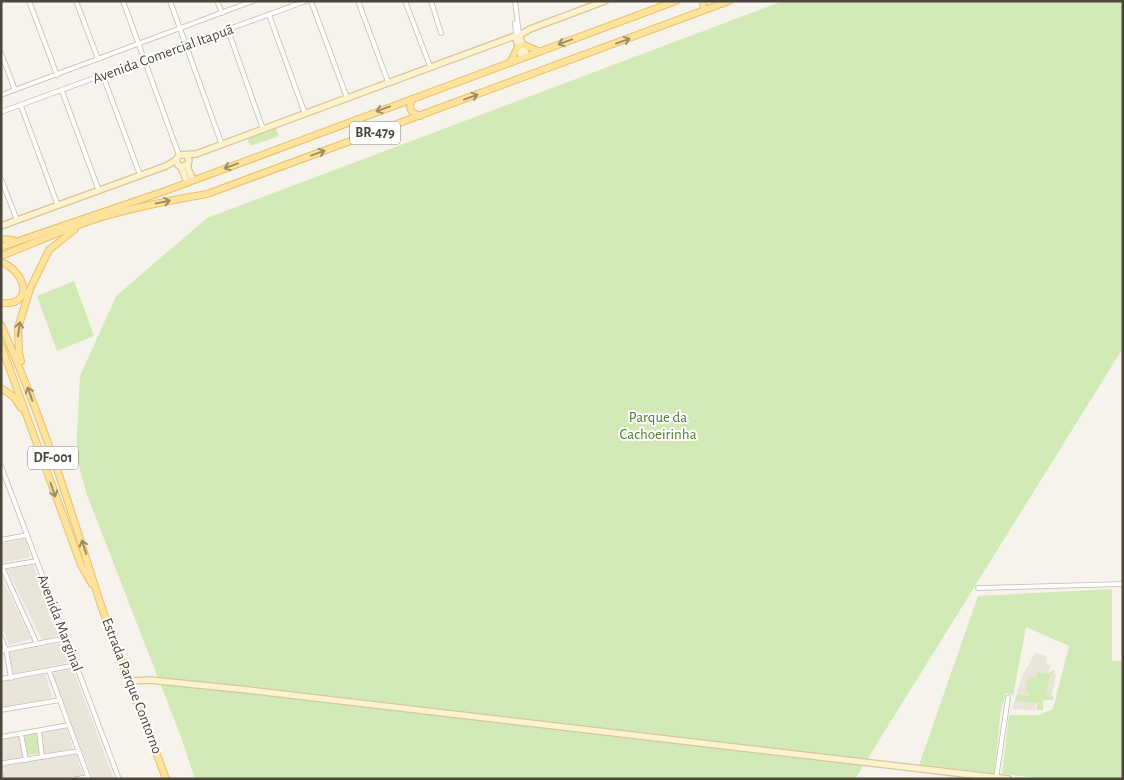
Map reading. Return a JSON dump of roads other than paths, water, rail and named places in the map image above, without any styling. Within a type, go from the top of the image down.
[{"type":"main road","name":"BR-479","points":[[1,247],[190,181],[676,1]]},
{"type":"main road","points":[[703,1],[704,10]]},
{"type":"main road","name":"BR-479","points":[[1,256],[82,224],[129,209],[207,194],[729,1]]},
{"type":"main road","points":[[510,62],[521,46],[539,52]]},
{"type":"main road","points":[[412,99],[409,107],[410,111],[420,116]]},
{"type":"main road","points":[[24,377],[19,353],[18,328],[30,289],[49,250],[82,224]]},
{"type":"main road","points":[[1,239],[29,238]]},
{"type":"main road","points":[[1,262],[16,270],[22,282],[23,292],[19,300],[11,304],[1,303]]},
{"type":"main road","name":"DF-001","points":[[1,325],[24,377],[70,503],[98,594]]},
{"type":"main road","name":"DF-001","points":[[1,345],[81,565],[98,594]]},
{"type":"main road","points":[[1,388],[14,397],[28,417]]},
{"type":"main road","name":"Estrada Parque Contorno","points":[[98,594],[166,779]]},
{"type":"street","points":[[29,1],[57,75]]},
{"type":"street","points":[[76,1],[98,59]]},
{"type":"street","points":[[123,1],[178,162],[190,181]]},
{"type":"street","points":[[170,1],[222,144]]},
{"type":"street","points":[[217,1],[222,13]]},
{"type":"street","name":"Avenida Comercial Itapuã","points":[[1,95],[253,1]]},
{"type":"street","name":"Avenida Comercial Itapuã","points":[[1,112],[62,92],[306,1]]},
{"type":"street","points":[[311,1],[347,98]]},
{"type":"street","points":[[358,1],[388,82]]},
{"type":"street","points":[[405,1],[430,66]]},
{"type":"street","points":[[430,1],[441,33]]},
{"type":"street","points":[[515,1],[518,36],[524,57]]},
{"type":"street","points":[[1,226],[140,175],[188,160],[196,154],[222,144],[497,41],[518,36],[535,27],[605,1]]},
{"type":"street","points":[[269,15],[305,114]]},
{"type":"street","points":[[228,30],[263,129]]},
{"type":"street","points":[[1,53],[15,90]]},
{"type":"street","points":[[103,76],[140,175]]},
{"type":"street","points":[[62,92],[99,191]]},
{"type":"street","points":[[21,106],[58,206]]},
{"type":"street","points":[[178,162],[188,160]]},
{"type":"street","points":[[188,160],[190,181]]},
{"type":"street","points":[[1,179],[17,220]]},
{"type":"street","name":"Avenida Marginal","points":[[1,466],[119,779]]},
{"type":"street","points":[[1,540],[27,534]]},
{"type":"street","points":[[36,561],[1,567],[37,644]]},
{"type":"street","points":[[978,588],[1123,584]]},
{"type":"street","points":[[1,637],[11,678]]},
{"type":"street","points":[[4,650],[66,638]]},
{"type":"street","points":[[1,679],[76,665]]},
{"type":"street","points":[[49,671],[89,778],[77,779]]},
{"type":"street","points":[[130,681],[150,680],[248,690],[1008,779]]},
{"type":"street","points":[[996,778],[1008,698]]},
{"type":"street","points":[[1,710],[60,700]]},
{"type":"street","points":[[1,737],[69,725]]},
{"type":"street","points":[[39,731],[42,757]]},
{"type":"street","points":[[21,734],[26,760]]},
{"type":"street","points":[[1,765],[79,751]]},
{"type":"park label","name":"Parque da Cachoeirinha","points":[[658,426]]}]
